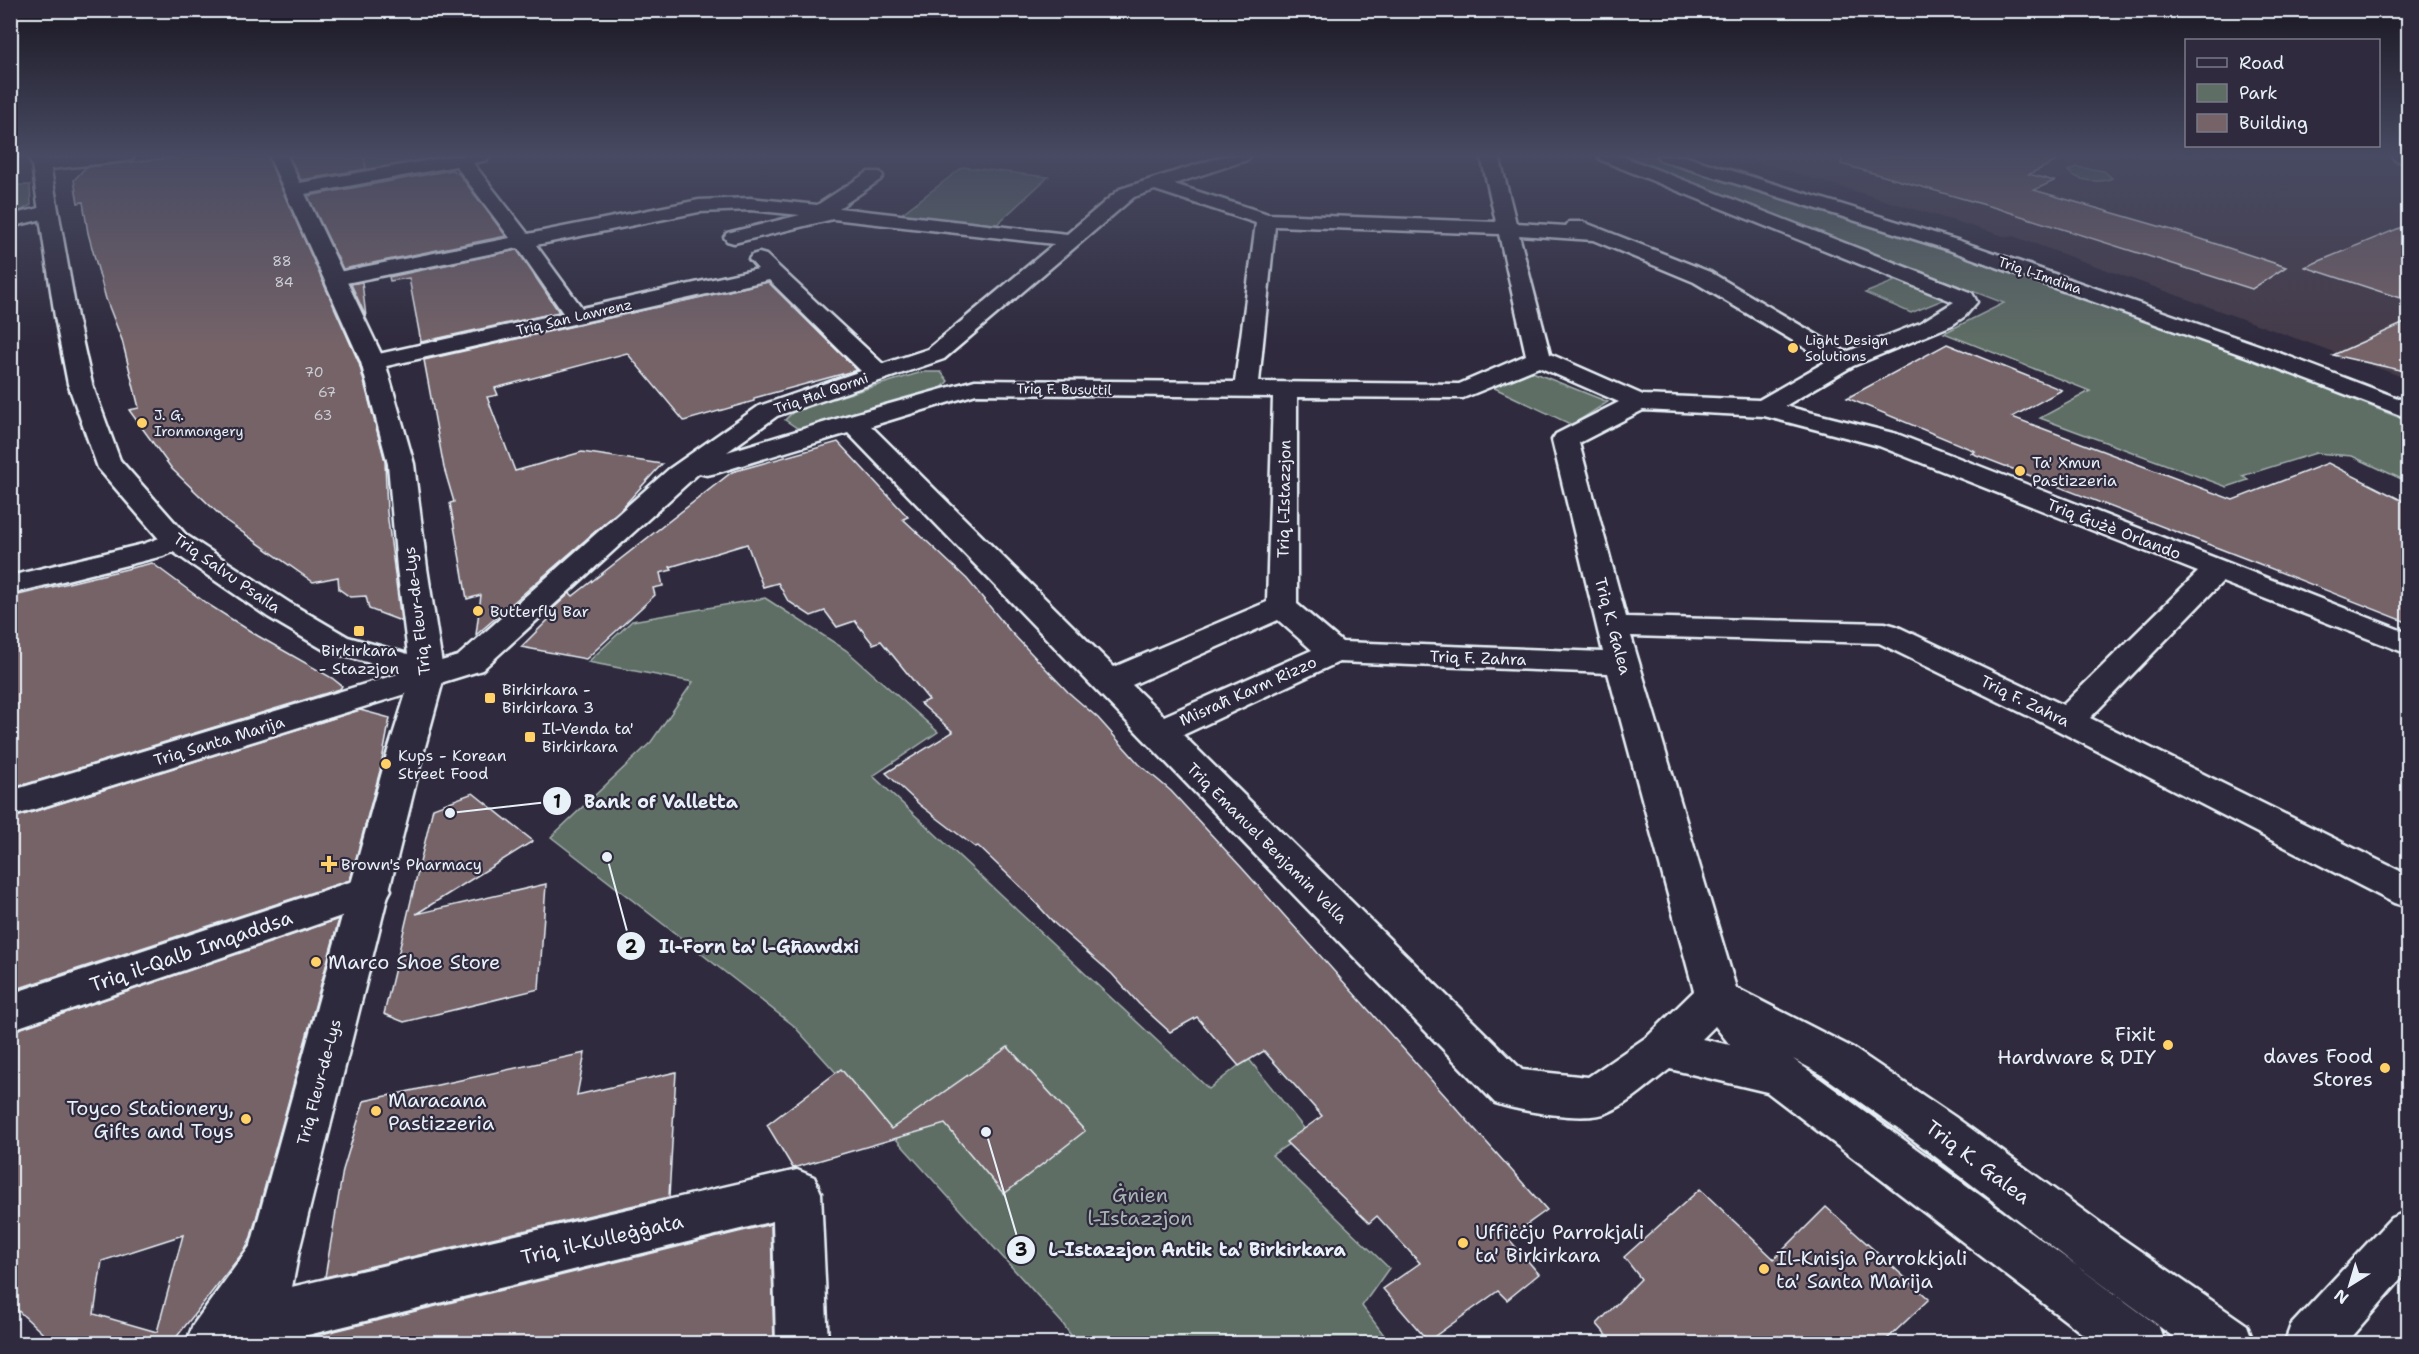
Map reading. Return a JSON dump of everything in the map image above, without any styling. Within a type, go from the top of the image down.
[{"type":"street","name":"Triq Salvu Psaila","points":[[49,219],[80,384],[107,462],[176,541],[279,610],[338,644],[392,659],[428,677]]},
{"type":"street","name":"Triq Fleur-de-Lys","points":[[258,1332],[274,1251],[371,891],[405,753],[428,677],[412,568],[402,464],[373,362],[308,219]]},
{"type":"street","points":[[506,219],[576,316]]},
{"type":"street","points":[[336,279],[633,219]]},
{"type":"street","points":[[714,219],[775,272],[872,366],[874,374]]},
{"type":"street","points":[[734,237],[801,219]]},
{"type":"street","points":[[890,219],[1068,240]]},
{"type":"street","name":"Triq Ħal Qormi","points":[[428,677],[470,663],[679,475],[768,411],[936,354],[1094,219]]},
{"type":"street","points":[[1246,390],[1266,220],[1284,219]]},
{"type":"street","points":[[1517,219],[1539,358],[1639,402]]},
{"type":"street","points":[[1548,219],[1595,234],[1702,278],[1844,361]]},
{"type":"street","points":[[1548,219],[1595,234]]},
{"type":"street","points":[[1764,408],[1844,361],[1945,318],[1966,302],[1964,298],[1766,219]]},
{"type":"street","name":"Triq l-Imdina","points":[[1870,219],[1953,245],[2209,335],[2409,411]]},
{"type":"street","name":"Triq l-Imdina","points":[[1918,219],[2037,255],[2242,326],[2375,377]]},
{"type":"street","name":"Triq San Lawrenz","points":[[373,362],[775,272]]},
{"type":"street","points":[[936,354],[975,387]]},
{"type":"street","name":"Triq F. Busuttil","points":[[679,475],[975,387],[1462,391],[1539,358]]},
{"type":"street","name":"Triq l-Istazzjon","points":[[1282,607],[1285,390]]},
{"type":"street","name":"Triq Ġużè Orlando","points":[[1639,402],[1764,408],[1888,440],[2409,644]]},
{"type":"street","name":"Triq K. Galea","points":[[1639,402],[1564,440],[1622,663],[1717,996],[1779,1075],[2139,1344]]},
{"type":"street","name":"Triq Emanuel Benjamin Vella","points":[[852,422],[1511,1089],[1594,1098],[1664,1049],[1717,996]]},
{"type":"street","points":[[10,585],[153,550],[176,541]]},
{"type":"street","points":[[2067,721],[2218,569]]},
{"type":"street","points":[[1109,682],[1282,607]]},
{"type":"street","name":"Misraħ Karm Rizzo","points":[[1157,733],[1334,652],[1282,607]]},
{"type":"street","name":"Triq F. Zahra","points":[[1613,626],[1885,633],[2409,892]]},
{"type":"street","name":"Triq F. Zahra","points":[[1334,652],[1622,663]]},
{"type":"street","name":"Triq Santa Marija","points":[[10,804],[428,677]]},
{"type":"street","name":"Triq il-Qalb Imqaddsa","points":[[10,1012],[371,891]]},
{"type":"street","name":"Triq K. Galea","points":[[1717,996],[1837,1061],[1939,1132],[2099,1252],[2228,1344]]},
{"type":"street","name":"Triq K. Galea","points":[[1664,1049],[1779,1075]]},
{"type":"street","name":"Triq il-Kulleġġata","points":[[258,1332],[797,1192],[802,1344]]},
{"type":"street","points":[[2310,1344],[2409,1235]]},
{"type":"street","name":"Triq Fleur-de-Lys","points":[[212,1344],[274,1251]]},
{"type":"shaded area","points":[[1948,219],[2408,219],[2408,379],[2013,236],[2007,237]]},
{"type":"green space","points":[[936,219],[1002,219],[995,226]]},
{"type":"green space","points":[[1784,219],[1848,219],[1939,248],[2244,356],[2408,421],[2408,482],[2352,456],[2316,453],[2242,476],[2248,480],[2227,487],[2040,418],[2090,391],[1944,333],[2004,303]]},
{"type":"green space","points":[[1905,277],[1950,297],[1911,313],[1865,293]]},
{"type":"green space","points":[[1525,369],[1608,402],[1572,425],[1484,383]]},
{"type":"green space","points":[[922,372],[941,372],[948,381],[942,388],[813,428],[797,428],[785,420],[795,410]]},
{"type":"green space","name":"Ġnien l-Istazzjon","points":[[765,598],[846,650],[938,732],[873,776],[1209,1089],[1248,1058],[1307,1132],[1272,1155],[1389,1268],[1362,1306],[1390,1343],[1076,1343],[1063,1324],[793,1025],[551,837],[651,742],[693,682],[588,662],[632,621]]},
{"type":"building","points":[[86,219],[295,219],[359,363],[385,461],[387,512],[401,621],[369,609],[366,596],[350,597],[339,589],[338,577],[313,582],[225,520],[172,469],[129,410],[139,408],[122,340],[106,299]]},
{"type":"building","points":[[319,219],[493,219],[506,236],[343,269]]},
{"type":"building","points":[[2031,219],[2135,219],[2286,267],[2252,289]]},
{"type":"building","points":[[2409,224],[2409,301],[2305,267]]},
{"type":"building","points":[[517,250],[559,312],[421,342],[409,278],[390,281],[389,277]]},
{"type":"building","points":[[362,282],[366,317],[351,284]]},
{"type":"building","points":[[768,282],[857,370],[754,398],[754,401],[684,421],[627,353],[495,388],[498,395],[487,397],[515,471],[582,452],[662,464],[621,509],[476,635],[481,595],[467,599],[450,503],[454,502],[444,468],[424,360]]},
{"type":"building","points":[[2409,321],[2409,372],[2333,355]]},
{"type":"building","points":[[1947,344],[2062,390],[2012,417],[2233,500],[2328,463],[2409,504],[2409,623],[1971,453],[1975,451],[1847,398]]},
{"type":"building","points":[[838,442],[908,517],[903,519],[967,579],[1010,631],[1068,692],[1098,718],[1139,764],[1171,791],[1547,1210],[1508,1238],[1539,1274],[1507,1300],[1498,1291],[1428,1341],[1383,1289],[1420,1263],[1377,1216],[1369,1223],[1286,1142],[1322,1116],[1264,1051],[1239,1066],[1197,1017],[1170,1032],[1139,1004],[1112,974],[1055,924],[1024,890],[978,846],[975,847],[920,805],[886,773],[953,732],[920,703],[929,700],[881,641],[873,644],[855,621],[837,627],[825,611],[811,616],[788,601],[778,583],[763,587],[747,544],[670,567],[672,570],[660,573],[663,586],[653,588],[655,595],[586,659],[521,647],[556,612],[546,615],[570,593],[573,596],[732,472]]},
{"type":"building","points":[[152,563],[206,603],[342,686],[340,689],[10,789],[10,597]]},
{"type":"building","points":[[360,710],[390,718],[380,771],[350,880],[10,991],[10,819]]},
{"type":"building","points":[[473,793],[533,841],[416,914],[546,884],[539,989],[404,1022],[384,1014],[433,808]]},
{"type":"building","points":[[339,919],[251,1237],[244,1251],[171,1344],[54,1344],[10,1303],[10,1032]],"holes":[[[183,1235],[157,1332],[94,1314],[102,1261]]]},
{"type":"building","points":[[1008,1047],[1085,1131],[1004,1194],[945,1124],[793,1168],[767,1125],[841,1069],[891,1129]]},
{"type":"building","points":[[585,1053],[577,1095],[676,1072],[669,1197],[325,1277],[343,1170],[364,1101]]},
{"type":"building","name":"Il-Knisja Parrokkjali ta' Santa Marija","points":[[1700,1189],[1774,1259],[1826,1207],[1929,1299],[1882,1344],[1614,1344],[1597,1324],[1641,1279],[1624,1257]]},
{"type":"building","points":[[771,1224],[774,1344],[313,1344],[314,1336]]},
{"type":"place","name":"Light Design Solutions","points":[[1793,348]]},
{"type":"place","name":"J. G. Ironmongery","points":[[142,423]]},
{"type":"place","name":"Ta' Xmun Pastizzeria","points":[[2020,471]]},
{"type":"place","name":"Butterfly Bar","points":[[478,611]]},
{"type":"place","name":"Birkirkara - Stazzjon","points":[[359,631]]},
{"type":"place","name":"Birkirkara - Birkirkara 3","points":[[490,698]]},
{"type":"place","name":"Il-Venda ta' Birkirkara","points":[[530,737]]},
{"type":"place","name":"Kups - Korean Street Food","points":[[386,764]]},
{"type":"place","name":"Bank of Valletta","points":[[450,813]]},
{"type":"place","name":"Il-Forn ta' l-Għawdxi","points":[[607,857]]},
{"type":"place","name":"Brown's Pharmacy","points":[[329,864]]},
{"type":"place","name":"Marco Shoe Store","points":[[316,962]]},
{"type":"place","name":"Fixit Hardware & DIY","points":[[2168,1045]]},
{"type":"place","name":"daves Food Stores","points":[[2385,1068]]},
{"type":"place","name":"Maracana Pastizzeria","points":[[376,1111]]},
{"type":"place","name":"Toyco Stationery, Gifts and Toys","points":[[246,1119]]},
{"type":"place","name":"L-Istazzjon Antik ta' Birkirkara","points":[[986,1132]]},
{"type":"place","name":"Uffiċċju Parrokjali ta' Birkirkara","points":[[1463,1243]]},
{"type":"place","name":"Il-Knisja Parrokkjali ta' Santa Marija","points":[[1764,1269]]}]
